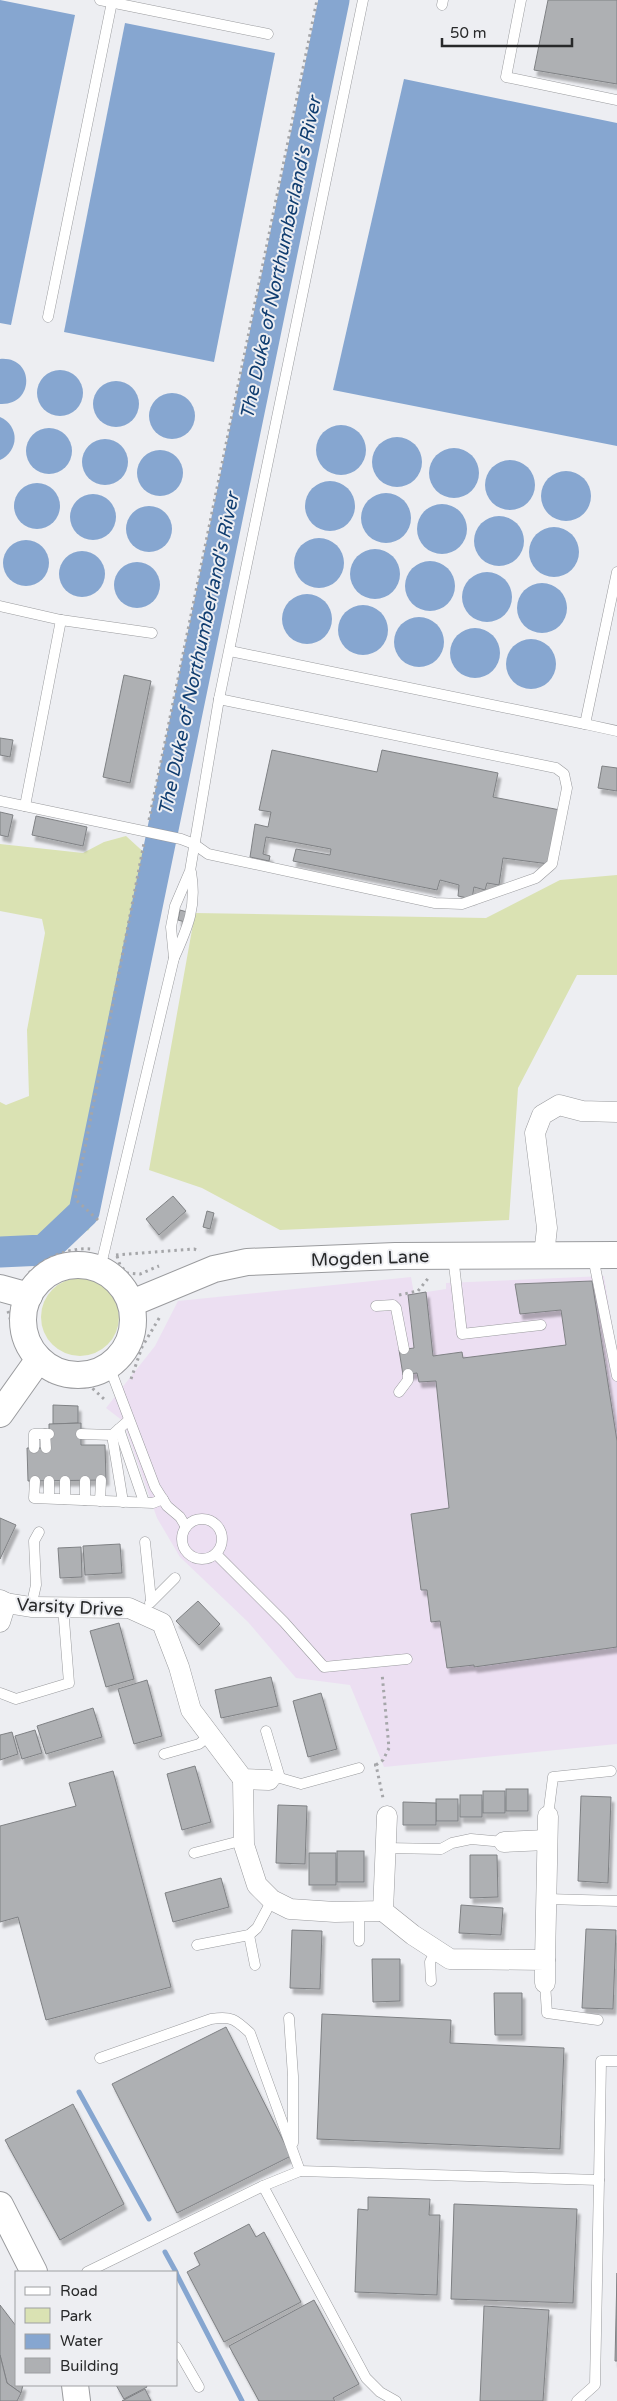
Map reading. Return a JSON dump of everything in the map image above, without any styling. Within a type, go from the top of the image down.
[{"type":"street","points":[[544,1254],[547,1228],[535,1133],[542,1115],[559,1105],[582,1111],[617,1112]]},
{"type":"street","name":"Mogden Lane","points":[[132,1304],[214,1269],[247,1262],[454,1265],[544,1254],[605,1255]]},
{"type":"street","points":[[0,1414],[34,1365],[24,1329],[24,1312],[15,1292],[38,1283],[50,1273],[64,1267],[80,1266],[102,1258],[112,1277],[124,1289],[132,1304],[133,1322],[130,1339],[122,1354],[109,1366],[92,1373],[73,1375],[34,1365]]},
{"type":"street","name":"Varsity Drive","points":[[2,1609],[30,1607],[147,1607],[162,1623],[179,1667],[191,1710],[243,1779]]},
{"type":"street","points":[[274,1779],[243,1779],[244,1840],[257,1885],[272,1900],[290,1908],[359,1912],[383,1911],[413,1935],[450,1959],[545,1960]]},
{"type":"street","points":[[383,1911],[387,1816]]},
{"type":"street","points":[[545,1983],[546,1840],[548,1816]]},
{"type":"street","points":[[504,1842],[546,1840]]},
{"type":"street","points":[[0,2205],[33,2271]]},
{"type":"street","points":[[75,2386],[77,2401]]},
{"type":"lane","points":[[100,0],[268,34]]},
{"type":"lane","points":[[174,958],[171,927],[175,906],[190,871],[218,699],[230,651],[363,0]]},
{"type":"lane","points":[[521,0],[506,77],[617,100]]},
{"type":"lane","points":[[48,317],[112,2]]},
{"type":"lane","points":[[585,724],[617,572]]},
{"type":"lane","points":[[0,606],[61,620],[152,633]]},
{"type":"lane","points":[[25,806],[61,620]]},
{"type":"lane","points":[[230,651],[617,731]]},
{"type":"lane","points":[[0,801],[181,839],[194,844],[208,854],[436,903],[462,904],[536,878],[552,864],[567,788],[564,774],[556,768],[218,699]]},
{"type":"lane","points":[[102,1258],[174,958],[190,922],[194,892],[190,871]]},
{"type":"lane","points":[[605,1255],[617,1376]]},
{"type":"lane","points":[[454,1265],[462,1334],[541,1325]]},
{"type":"lane","points":[[376,1306],[393,1305],[396,1308],[404,1349]]},
{"type":"lane","points":[[109,1366],[155,1487],[186,1527]]},
{"type":"lane","points":[[399,1392],[408,1380],[408,1374]]},
{"type":"lane","points":[[85,1445],[83,1434],[100,1440],[115,1432],[130,1420]]},
{"type":"lane","points":[[115,1432],[124,1502]]},
{"type":"lane","points":[[115,1432],[144,1502]]},
{"type":"lane","points":[[34,1448],[34,1434],[47,1434],[46,1448]]},
{"type":"lane","points":[[100,1501],[101,1480]]},
{"type":"lane","points":[[34,1481],[34,1498],[153,1503],[163,1499]]},
{"type":"lane","points":[[49,1481],[49,1498]]},
{"type":"lane","points":[[65,1481],[65,1499]]},
{"type":"lane","points":[[85,1481],[85,1500]]},
{"type":"lane","points":[[205,1520],[214,1524],[220,1531],[222,1544],[216,1554],[209,1558],[200,1559],[190,1555],[184,1547],[182,1537],[186,1527],[194,1521],[205,1520]]},
{"type":"lane","points":[[30,1607],[36,1585],[34,1541],[39,1532]]},
{"type":"lane","points":[[145,1542],[147,1607]]},
{"type":"lane","points":[[216,1554],[284,1622],[324,1667],[407,1659]]},
{"type":"lane","points":[[147,1607],[175,1578]]},
{"type":"lane","points":[[0,1693],[16,1699],[69,1683],[62,1608]]},
{"type":"lane","points":[[266,1731],[274,1779],[301,1784],[359,1768]]},
{"type":"lane","points":[[164,1754],[199,1744],[210,1735]]},
{"type":"lane","points":[[548,1816],[553,1777],[611,1770]]},
{"type":"lane","points":[[194,1853],[244,1840]]},
{"type":"lane","points":[[386,1848],[441,1849],[452,1844],[471,1840],[504,1842]]},
{"type":"lane","points":[[547,1899],[617,1901]]},
{"type":"lane","points":[[196,1945],[249,1935],[257,1928],[272,1900]]},
{"type":"lane","points":[[359,1912],[359,1941]]},
{"type":"lane","points":[[249,1935],[255,1965]]},
{"type":"lane","points":[[431,1981],[430,1962],[436,1950]]},
{"type":"lane","points":[[545,1983],[547,2013],[598,2020]]},
{"type":"lane","points":[[100,2058],[211,2019],[226,2017],[236,2020],[250,2034],[300,2171]]},
{"type":"lane","points":[[289,2018],[293,2076],[293,2152]]},
{"type":"lane","points":[[576,2401],[594,2385],[601,2061],[617,2061]]},
{"type":"lane","points":[[89,2271],[281,2176],[300,2171],[599,2180]]},
{"type":"lane","points":[[263,2186],[366,2378],[380,2392],[396,2401]]},
{"type":"lane","points":[[178,2350],[199,2387]]},
{"type":"path","points":[[95,1217],[75,1199],[317,0]]},
{"type":"path","points":[[104,1399],[90,1387],[34,1365],[14,1327],[15,1292],[43,1262],[78,1249],[120,1265],[127,1273],[140,1274],[169,1264]]},
{"type":"path","points":[[102,1258],[194,1249],[202,1252],[198,1256]]},
{"type":"path","points":[[393,1305],[400,1294],[418,1291],[431,1275],[454,1265]]},
{"type":"path","points":[[131,1379],[142,1347],[160,1316],[166,1310]]},
{"type":"path","points":[[359,1768],[376,1765],[383,1760],[389,1748],[380,1662]]},
{"type":"path","points":[[376,1765],[387,1816]]},
{"type":"shaded area","points":[[604,1276],[617,1356],[617,1744],[384,1767],[350,1685],[296,1678],[248,1622],[180,1557],[157,1518],[123,1421],[106,1408],[155,1346],[178,1301],[411,1277],[414,1294],[446,1289],[446,1283]]},
{"type":"green space","points":[[126,836],[149,857],[85,1163],[99,1194],[89,1230],[9,1259],[0,1260],[0,1102],[6,1105],[29,1096],[27,1030],[45,933],[42,919],[0,911],[0,844],[83,853],[104,842]]},
{"type":"green space","points":[[617,875],[617,975],[577,975],[518,1088],[509,1220],[280,1230],[202,1188],[149,1170],[195,913],[486,918],[560,880]]},
{"type":"green space","points":[[80,1278],[95,1281],[107,1290],[116,1302],[119,1317],[116,1332],[107,1344],[95,1353],[80,1356],[65,1353],[53,1344],[44,1332],[41,1317],[44,1302],[53,1290],[65,1281]]},
{"type":"water","points":[[0,0],[75,15],[11,325],[0,323]]},
{"type":"water","points":[[125,23],[275,53],[214,362],[64,332]]},
{"type":"water","points":[[404,79],[617,123],[617,446],[333,390]]},
{"type":"water","points":[[0,359],[11,360],[20,365],[25,372],[25,390],[20,397],[11,403],[0,404]]},
{"type":"water","points":[[60,370],[73,374],[79,380],[83,393],[79,406],[73,412],[60,416],[47,412],[41,406],[37,393],[41,380],[47,374]]},
{"type":"water","points":[[116,381],[129,385],[135,391],[139,404],[135,417],[129,423],[116,427],[103,423],[97,417],[93,404],[97,391],[103,385]]},
{"type":"water","points":[[172,393],[185,397],[191,403],[195,416],[191,429],[185,435],[172,439],[159,435],[153,429],[149,416],[153,403],[159,397]]},
{"type":"water","points":[[0,417],[11,426],[15,438],[11,451],[0,460]]},
{"type":"water","points":[[336,425],[346,425],[359,432],[366,445],[366,455],[359,468],[346,475],[336,475],[327,471],[320,464],[316,455],[316,445],[320,436],[327,429]]},
{"type":"water","points":[[49,428],[62,432],[68,438],[72,451],[68,464],[62,470],[49,474],[36,470],[30,464],[26,451],[30,438],[36,432]]},
{"type":"water","points":[[392,437],[402,437],[415,444],[422,457],[422,467],[415,480],[402,487],[392,487],[383,483],[376,476],[372,467],[372,457],[376,448],[383,441]]},
{"type":"water","points":[[105,439],[118,443],[124,449],[128,462],[124,475],[118,481],[105,485],[92,481],[86,475],[82,462],[86,449],[92,443]]},
{"type":"water","points":[[449,448],[459,448],[472,455],[479,468],[479,478],[472,491],[459,498],[449,498],[440,494],[433,487],[429,478],[429,468],[433,459],[440,452]]},
{"type":"water","points":[[160,450],[173,454],[179,460],[183,473],[179,486],[173,492],[160,496],[147,492],[141,486],[137,473],[141,460],[147,454]]},
{"type":"water","points":[[505,460],[515,460],[528,467],[535,480],[535,490],[528,503],[515,510],[505,510],[496,506],[489,499],[485,490],[485,480],[489,471],[496,464]]},
{"type":"water","points":[[561,471],[571,471],[584,478],[591,491],[591,501],[584,514],[571,521],[561,521],[552,517],[545,510],[541,501],[541,491],[545,482],[552,475]]},
{"type":"water","points":[[325,481],[335,481],[348,488],[355,501],[355,511],[348,524],[335,531],[325,531],[316,527],[309,520],[305,511],[305,501],[309,492],[316,485]]},
{"type":"water","points":[[37,483],[50,487],[56,493],[60,506],[56,519],[50,525],[37,529],[24,525],[18,519],[14,506],[18,493],[24,487]]},
{"type":"water","points":[[381,493],[391,493],[404,500],[411,513],[411,523],[404,536],[391,543],[381,543],[372,539],[365,532],[361,523],[361,513],[365,504],[372,497]]},
{"type":"water","points":[[93,494],[106,498],[112,504],[116,517],[112,530],[106,536],[93,540],[80,536],[74,530],[70,517],[74,504],[80,498]]},
{"type":"water","points":[[437,504],[447,504],[460,511],[467,524],[467,534],[460,547],[447,554],[437,554],[428,550],[421,543],[417,534],[417,524],[421,515],[428,508]]},
{"type":"water","points":[[149,506],[162,510],[168,516],[172,529],[168,542],[162,548],[149,552],[136,548],[130,542],[126,529],[130,516],[136,510]]},
{"type":"water","points":[[494,516],[504,516],[517,523],[524,536],[524,546],[517,559],[504,566],[494,566],[485,562],[478,555],[474,546],[474,536],[478,527],[485,520]]},
{"type":"water","points":[[549,527],[559,527],[572,534],[579,547],[579,557],[572,570],[559,577],[549,577],[540,573],[533,566],[529,557],[529,547],[533,538],[540,531]]},
{"type":"water","points":[[314,538],[324,538],[337,545],[344,558],[344,568],[337,581],[324,588],[314,588],[305,584],[298,577],[294,568],[294,558],[298,549],[305,542]]},
{"type":"water","points":[[26,540],[39,544],[45,550],[49,563],[45,576],[39,582],[26,586],[13,582],[7,576],[3,563],[7,550],[13,544]]},
{"type":"water","points":[[370,549],[380,549],[393,556],[400,569],[400,579],[393,592],[380,599],[370,599],[361,595],[354,588],[350,579],[350,569],[354,560],[361,553]]},
{"type":"water","points":[[82,551],[95,555],[101,561],[105,574],[101,587],[95,593],[82,597],[69,593],[63,587],[59,574],[63,561],[69,555]]},
{"type":"water","points":[[425,561],[435,561],[448,568],[455,581],[455,591],[448,604],[435,611],[425,611],[416,607],[409,600],[405,591],[405,581],[409,572],[416,565]]},
{"type":"water","points":[[137,562],[150,566],[156,572],[160,585],[156,598],[150,604],[137,608],[124,604],[118,598],[114,585],[118,572],[124,566]]},
{"type":"water","points":[[482,572],[492,572],[505,579],[512,592],[512,602],[505,615],[492,622],[482,622],[473,618],[466,611],[462,602],[462,592],[466,583],[473,576]]},
{"type":"water","points":[[537,583],[547,583],[560,590],[567,603],[567,613],[560,626],[547,633],[537,633],[528,629],[521,622],[517,613],[517,603],[521,594],[528,587]]},
{"type":"water","points":[[302,594],[312,594],[325,601],[332,614],[332,624],[325,637],[312,644],[302,644],[293,640],[286,633],[282,624],[282,614],[286,605],[293,598]]},
{"type":"water","points":[[358,605],[368,605],[381,612],[388,625],[388,635],[381,648],[368,655],[358,655],[349,651],[342,644],[338,635],[338,625],[342,616],[349,609]]},
{"type":"water","points":[[414,617],[424,617],[437,624],[444,637],[444,647],[437,660],[424,667],[414,667],[405,663],[398,656],[394,647],[394,637],[398,628],[405,621]]},
{"type":"water","points":[[470,628],[480,628],[493,635],[500,648],[500,658],[493,671],[480,678],[470,678],[461,674],[454,667],[450,658],[450,648],[454,639],[461,632]]},
{"type":"water","points":[[526,639],[536,639],[549,646],[556,659],[556,669],[549,682],[536,689],[526,689],[517,685],[510,678],[506,669],[506,659],[510,650],[517,643]]},
{"type":"building","points":[[548,0],[617,0],[617,84],[534,70]]},
{"type":"building","points":[[124,675],[151,681],[130,783],[103,777]]},
{"type":"building","points":[[0,738],[13,740],[10,757],[0,755]]},
{"type":"building","points":[[272,750],[377,772],[382,750],[498,773],[493,797],[560,810],[549,864],[503,858],[499,885],[487,883],[485,890],[474,887],[472,899],[458,896],[459,885],[440,880],[437,890],[293,861],[296,849],[330,855],[331,849],[266,837],[263,854],[270,856],[269,861],[250,857],[255,824],[268,827],[271,812],[259,810]]},
{"type":"building","points":[[602,766],[617,768],[617,791],[598,788]]},
{"type":"building","points":[[0,812],[13,815],[8,837],[0,835]]},
{"type":"building","points":[[36,816],[87,827],[83,846],[32,835]]},
{"type":"building","points":[[180,910],[187,912],[185,922],[178,920]]},
{"type":"building","points":[[173,1196],[186,1211],[159,1235],[146,1219]]},
{"type":"building","points":[[207,1211],[214,1213],[210,1229],[203,1227]]},
{"type":"building","points":[[592,1281],[617,1441],[617,1647],[474,1667],[474,1665],[447,1668],[440,1621],[431,1622],[427,1590],[421,1590],[411,1514],[449,1508],[436,1381],[419,1382],[417,1373],[403,1375],[399,1350],[414,1348],[408,1295],[426,1292],[433,1356],[462,1352],[463,1358],[566,1345],[561,1310],[520,1314],[515,1284]]},
{"type":"building","points":[[53,1405],[78,1406],[78,1423],[53,1424]]},
{"type":"building","points":[[81,1423],[81,1445],[105,1445],[106,1480],[28,1481],[27,1448],[49,1448],[49,1424]]},
{"type":"building","points":[[0,1518],[16,1525],[0,1559]]},
{"type":"building","points":[[120,1544],[122,1573],[85,1575],[83,1546]]},
{"type":"building","points":[[81,1547],[82,1577],[60,1578],[58,1548]]},
{"type":"building","points":[[198,1601],[220,1624],[199,1645],[176,1621]]},
{"type":"building","points":[[119,1623],[134,1679],[106,1687],[90,1631]]},
{"type":"building","points":[[271,1677],[278,1706],[221,1718],[215,1690]]},
{"type":"building","points":[[147,1680],[162,1736],[134,1744],[118,1689]]},
{"type":"building","points":[[321,1693],[337,1749],[308,1757],[293,1701]]},
{"type":"building","points":[[93,1708],[102,1737],[46,1754],[37,1726]]},
{"type":"building","points":[[35,1730],[42,1753],[22,1759],[15,1736]]},
{"type":"building","points":[[12,1732],[18,1754],[0,1760],[0,1735]]},
{"type":"building","points":[[195,1766],[211,1822],[182,1830],[167,1774]]},
{"type":"building","points":[[113,1771],[171,1987],[46,2020],[18,1917],[0,1922],[0,1826],[76,1806],[69,1783]]},
{"type":"building","points":[[506,1789],[528,1789],[528,1811],[506,1811]]},
{"type":"building","points":[[483,1791],[505,1791],[505,1813],[483,1813]]},
{"type":"building","points":[[460,1795],[482,1795],[482,1817],[460,1817]]},
{"type":"building","points":[[581,1796],[611,1797],[608,1883],[578,1881]]},
{"type":"building","points":[[436,1799],[458,1799],[458,1821],[436,1821]]},
{"type":"building","points":[[403,1802],[436,1803],[436,1825],[403,1825]]},
{"type":"building","points":[[278,1805],[307,1806],[305,1864],[276,1863]]},
{"type":"building","points":[[337,1851],[364,1851],[364,1882],[337,1882]]},
{"type":"building","points":[[309,1853],[336,1853],[336,1885],[309,1885]]},
{"type":"building","points":[[470,1855],[497,1855],[498,1897],[470,1898]]},
{"type":"building","points":[[221,1878],[229,1907],[173,1922],[165,1893]]},
{"type":"building","points":[[461,1905],[503,1908],[501,1935],[459,1933]]},
{"type":"building","points":[[586,1929],[616,1930],[613,2009],[582,2008]]},
{"type":"building","points":[[292,1930],[322,1931],[320,1989],[290,1988]]},
{"type":"building","points":[[372,1959],[400,1959],[400,2001],[373,2002]]},
{"type":"building","points":[[494,1993],[522,1993],[522,2035],[495,2035]]},
{"type":"building","points":[[322,2014],[451,2020],[450,2043],[564,2048],[560,2149],[317,2139]]},
{"type":"building","points":[[226,2027],[291,2156],[177,2213],[112,2084]]},
{"type":"building","points":[[73,2104],[124,2204],[60,2240],[5,2140]]},
{"type":"building","points":[[368,2197],[430,2199],[429,2215],[440,2215],[437,2295],[355,2292],[358,2209],[368,2210]]},
{"type":"building","points":[[454,2204],[577,2209],[573,2303],[451,2299]]},
{"type":"building","points":[[249,2224],[256,2237],[264,2232],[301,2302],[224,2342],[187,2272],[200,2265],[194,2253]]},
{"type":"building","points":[[617,2273],[617,2361],[615,2361]]},
{"type":"building","points":[[314,2300],[359,2384],[333,2398],[335,2401],[259,2401],[229,2346]]},
{"type":"building","points":[[0,2305],[15,2325],[15,2386],[23,2386],[21,2393],[7,2383],[0,2355]]},
{"type":"building","points":[[484,2306],[549,2310],[543,2401],[480,2401]]},
{"type":"building","points":[[0,2355],[7,2383],[21,2393],[17,2401],[0,2401]]},
{"type":"building","points":[[117,2386],[146,2386],[147,2387],[124,2399]]},
{"type":"building","points":[[145,2389],[151,2401],[122,2401]]},
{"type":"waterway","name":"The Duke of Northumberland's River","points":[[0,1252],[44,1250],[84,1212],[334,0]]},
{"type":"waterway","points":[[79,2092],[149,2219]]},
{"type":"waterway","points":[[165,2252],[175,2271]]},
{"type":"waterway","points":[[178,2277],[242,2401]]}]
